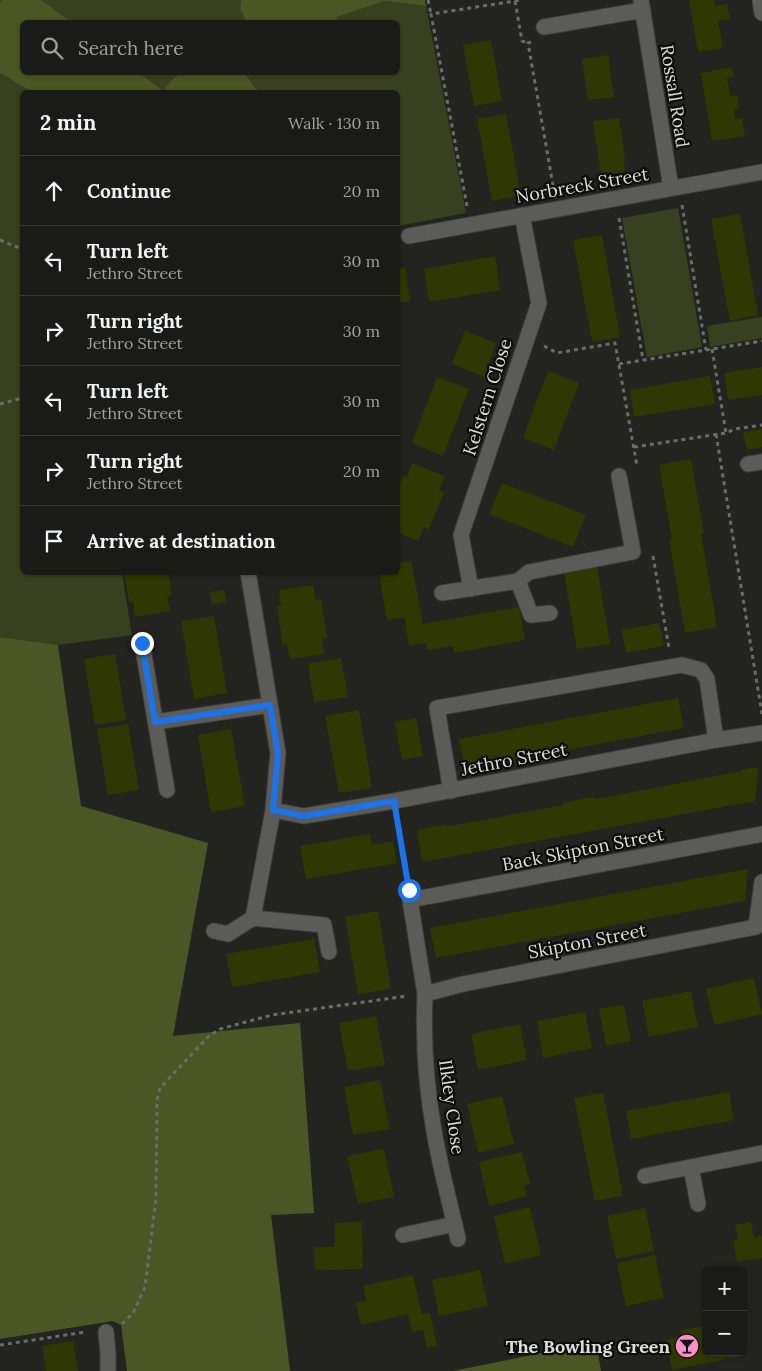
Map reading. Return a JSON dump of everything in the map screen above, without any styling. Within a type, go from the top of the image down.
[{"type":"street","points":[[760,0],[762,13]]},
{"type":"street","name":"Rossall Road","points":[[544,27],[642,5],[675,187]]},
{"type":"street","name":"Norbreck Street","points":[[409,236],[762,172]]},
{"type":"street","name":"Kelstern Close","points":[[471,589],[461,535],[539,303],[522,215]]},
{"type":"street","points":[[442,593],[518,581],[529,572],[633,552],[619,476]]},
{"type":"street","points":[[248,575],[278,753],[273,810],[252,918]]},
{"type":"street","points":[[518,581],[531,615],[550,613]]},
{"type":"street","points":[[142,643],[167,790]]},
{"type":"street","points":[[451,790],[437,708],[682,665],[701,670],[707,679],[716,740]]},
{"type":"street","points":[[155,722],[270,705]]},
{"type":"street","name":"Jethro Street","points":[[273,810],[304,816],[762,733]]},
{"type":"street","name":"Back Skipton Street","points":[[410,900],[762,834]]},
{"type":"street","points":[[759,929],[762,882]]},
{"type":"street","name":"Ilkley Close","points":[[403,1235],[456,1232],[434,1131],[428,1090],[424,1023],[425,994],[410,900]]},
{"type":"street","points":[[214,930],[228,934],[252,918],[324,925],[329,952]]},
{"type":"street","name":"Skipton Street","points":[[425,994],[463,984],[759,929]]},
{"type":"street","points":[[645,1176],[762,1153]]},
{"type":"street","points":[[691,1167],[698,1204]]},
{"type":"street","points":[[106,1332],[108,1371]]},
{"type":"path","points":[[428,0],[470,225]]},
{"type":"path","points":[[431,14],[522,0]]},
{"type":"path","points":[[515,1],[522,41],[528,43],[539,41],[544,27]]},
{"type":"path","points":[[528,43],[557,209]]},
{"type":"path","points":[[675,187],[706,350]]},
{"type":"path","points":[[615,198],[643,360]]},
{"type":"path","points":[[0,240],[20,248]]},
{"type":"path","points":[[619,364],[762,340]]},
{"type":"path","points":[[712,349],[726,433]]},
{"type":"path","points":[[0,404],[20,399]]},
{"type":"path","points":[[634,447],[726,433],[735,429],[762,425]]},
{"type":"path","points":[[716,434],[762,715]]},
{"type":"path","points":[[394,801],[410,900]]},
{"type":"path","points":[[0,1345],[102,1330],[106,1332],[121,1325],[133,1313],[145,1287],[156,1198],[157,1100],[160,1088],[208,1037],[220,1029],[272,1015],[425,994]]},
{"type":"green space","points":[[41,0],[241,0],[240,8],[245,20],[69,20]]},
{"type":"green space","points":[[41,0],[69,20],[20,20],[20,75],[142,75],[163,90],[29,90],[0,73],[0,1]]},
{"type":"green space","points":[[241,0],[425,0],[426,6],[385,1],[337,17],[336,20],[245,20],[240,8]]},
{"type":"green space","points":[[385,1],[426,6],[466,213],[400,226],[400,90],[257,90],[246,75],[400,75],[400,20],[336,20],[337,17]]},
{"type":"green space","points":[[0,73],[29,90],[20,90],[20,575],[122,575],[132,635],[58,645],[0,637]]},
{"type":"green space","points":[[142,75],[177,75],[163,90]]},
{"type":"green space","points":[[177,75],[246,75],[257,90],[163,90]]},
{"type":"green space","points":[[678,208],[702,347],[647,357],[622,218]]},
{"type":"green space","points":[[762,317],[762,338],[710,347],[707,326]]},
{"type":"green space","points":[[0,637],[58,645],[81,806],[208,843],[173,1036],[300,1023],[314,1213],[271,1215],[290,1371],[127,1371],[121,1325],[113,1321],[0,1339]]},
{"type":"green space","points":[[596,1342],[601,1371],[453,1371]]},
{"type":"building","points":[[689,0],[714,0],[715,6],[727,4],[730,19],[718,21],[723,48],[698,52]]},
{"type":"building","points":[[491,40],[502,101],[474,106],[463,45]]},
{"type":"building","points":[[608,55],[614,97],[588,100],[582,59]]},
{"type":"building","points":[[732,67],[734,77],[727,78],[730,96],[737,95],[739,109],[734,110],[735,119],[742,118],[745,136],[712,141],[701,73]]},
{"type":"building","points":[[506,114],[521,195],[492,201],[477,119]]},
{"type":"building","points":[[619,118],[625,171],[601,175],[593,121]]},
{"type":"building","points":[[740,214],[758,315],[730,321],[711,219]]},
{"type":"building","points":[[602,235],[620,337],[592,342],[573,240]]},
{"type":"building","points":[[495,256],[500,290],[429,302],[424,269]]},
{"type":"building","points":[[405,268],[410,301],[400,303],[400,269]]},
{"type":"building","points":[[465,331],[496,343],[484,377],[452,364]]},
{"type":"building","points":[[762,367],[762,395],[728,400],[724,373]]},
{"type":"building","points":[[548,371],[579,383],[554,450],[523,438]]},
{"type":"building","points":[[710,376],[715,404],[634,417],[630,390]]},
{"type":"building","points":[[437,377],[469,389],[443,456],[412,443]]},
{"type":"building","points":[[762,429],[762,447],[747,450],[743,432]]},
{"type":"building","points":[[691,459],[704,534],[701,534],[717,627],[685,633],[669,540],[672,539],[659,465]]},
{"type":"building","points":[[412,463],[445,476],[439,490],[444,492],[429,529],[424,527],[418,541],[400,534],[400,484],[403,476],[407,477]]},
{"type":"building","points":[[502,483],[586,515],[573,547],[489,514]]},
{"type":"building","points":[[411,561],[423,624],[519,607],[525,640],[454,653],[453,646],[427,650],[426,643],[409,646],[404,617],[387,620],[380,575],[400,575],[400,563]]},
{"type":"building","points":[[597,566],[610,644],[577,649],[564,572]]},
{"type":"building","points":[[124,575],[169,575],[172,595],[167,596],[170,611],[135,617],[133,602],[129,602]]},
{"type":"building","points":[[313,585],[316,600],[321,599],[327,638],[322,639],[325,654],[290,659],[287,644],[283,645],[277,606],[281,605],[279,590]]},
{"type":"building","points":[[224,590],[226,602],[212,604],[210,592]]},
{"type":"building","points":[[214,616],[227,693],[194,699],[181,621]]},
{"type":"building","points":[[659,623],[664,646],[626,653],[622,630]]},
{"type":"building","points":[[115,654],[126,720],[95,725],[84,659]]},
{"type":"building","points":[[341,658],[348,697],[314,702],[308,664]]},
{"type":"building","points":[[678,698],[684,728],[465,769],[459,739]]},
{"type":"building","points":[[359,710],[372,788],[339,793],[325,716]]},
{"type":"building","points":[[416,718],[423,756],[402,760],[395,722]]},
{"type":"building","points":[[128,724],[139,790],[108,795],[97,729]]},
{"type":"building","points":[[231,729],[245,806],[211,812],[198,735]]},
{"type":"building","points":[[755,767],[758,769],[755,801],[422,862],[417,830],[447,824],[447,826],[462,824],[563,805],[563,803],[593,797],[594,799],[608,797]]},
{"type":"building","points":[[370,834],[372,845],[393,841],[397,863],[306,879],[300,846]]},
{"type":"building","points":[[748,869],[745,901],[436,958],[430,928]]},
{"type":"building","points":[[378,911],[391,989],[358,994],[345,917]]},
{"type":"building","points":[[314,939],[320,972],[232,987],[226,954]]},
{"type":"building","points":[[754,978],[762,1014],[714,1025],[706,989]]},
{"type":"building","points":[[691,991],[698,1027],[649,1037],[642,1001]]},
{"type":"building","points":[[624,1005],[631,1041],[606,1046],[599,1009]]},
{"type":"building","points":[[585,1012],[592,1048],[543,1058],[537,1021]]},
{"type":"building","points":[[376,1016],[385,1065],[348,1071],[339,1023]]},
{"type":"building","points":[[520,1024],[527,1060],[478,1070],[471,1034]]},
{"type":"building","points":[[380,1080],[390,1129],[353,1135],[344,1087]]},
{"type":"building","points":[[729,1092],[734,1120],[631,1139],[626,1111]]},
{"type":"building","points":[[603,1093],[623,1196],[595,1201],[574,1098]]},
{"type":"building","points":[[502,1096],[514,1144],[478,1153],[467,1104]]},
{"type":"building","points":[[384,1149],[394,1197],[358,1204],[347,1156]]},
{"type":"building","points":[[522,1152],[530,1184],[524,1186],[527,1196],[489,1206],[479,1162]]},
{"type":"building","points":[[530,1207],[541,1255],[505,1264],[494,1216]]},
{"type":"building","points":[[645,1208],[654,1251],[616,1259],[607,1216]]},
{"type":"building","points":[[362,1222],[363,1269],[315,1270],[314,1247],[335,1247],[335,1223]]},
{"type":"building","points":[[751,1222],[754,1237],[762,1236],[762,1258],[737,1262],[733,1240],[738,1239],[735,1225]]},
{"type":"building","points":[[655,1255],[664,1298],[626,1306],[617,1263]]},
{"type":"building","points":[[480,1270],[488,1306],[439,1316],[432,1280]]},
{"type":"building","points":[[413,1275],[422,1314],[430,1313],[437,1345],[427,1348],[423,1329],[412,1332],[408,1314],[361,1325],[356,1303],[366,1301],[363,1286]]},
{"type":"building","name":"The Bowling Green","points":[[702,1327],[702,1356],[737,1357],[672,1370],[666,1340],[682,1336],[681,1330]]},
{"type":"building","points":[[73,1341],[78,1371],[46,1371],[42,1346]]},
{"type":"place","name":"The Bowling Green","points":[[687,1346]]},
{"type":"route","points":[[142,643],[155,722],[270,705],[278,753],[273,810],[304,816],[394,801],[409,890]]}]
